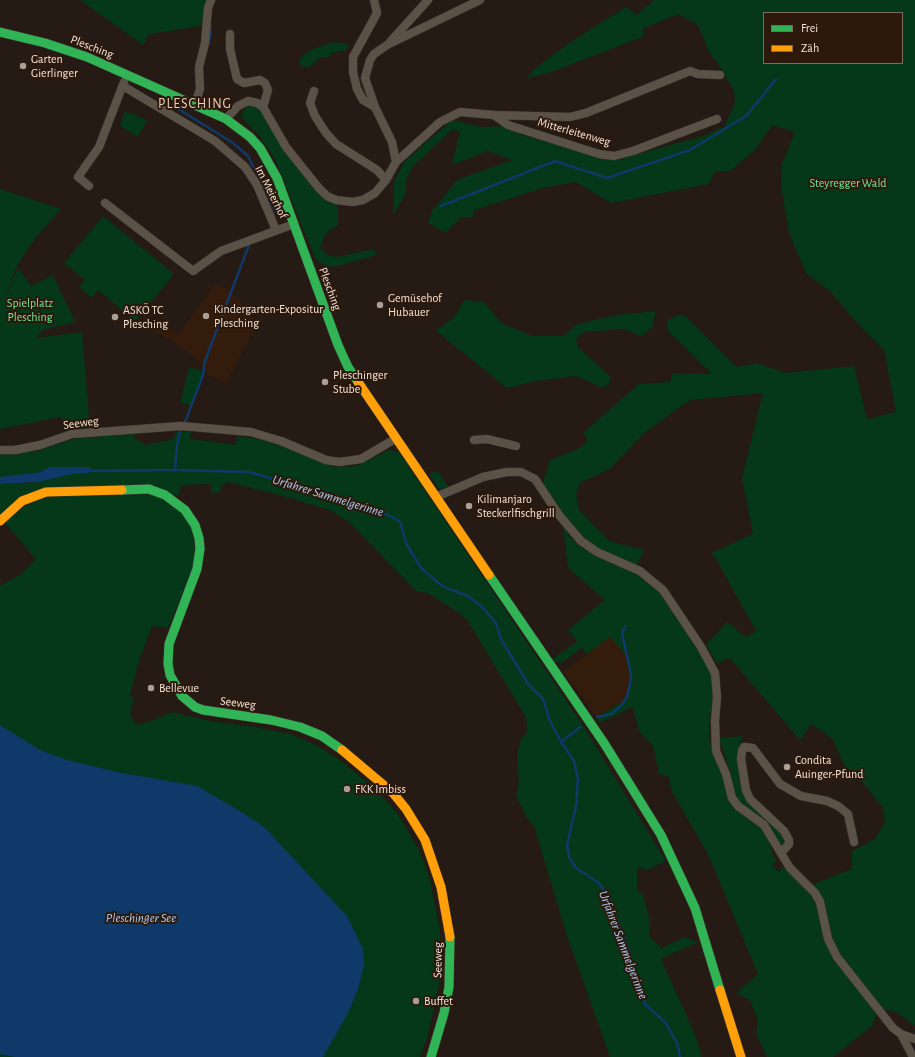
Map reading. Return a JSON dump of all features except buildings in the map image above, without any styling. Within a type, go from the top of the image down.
[{"type":"main road","name":"Plesching","points":[[0,32],[73,52],[195,104],[226,119],[250,137],[260,148],[269,161],[294,224],[342,356],[465,541],[604,743],[661,835],[688,891],[700,923],[741,1057]]},
{"type":"main road","name":"Seeweg","points":[[0,521],[22,501],[46,492],[140,488],[156,491],[165,495],[177,503],[190,516],[199,538],[200,558],[197,570],[172,633],[168,654],[170,675],[182,696],[195,707],[203,710],[271,720],[300,727],[322,736],[350,756],[393,793],[406,809],[425,840],[441,887],[450,937],[451,955],[449,987],[444,1013],[431,1057]]},
{"type":"street","points":[[195,104],[200,89],[199,67],[205,43],[208,8],[211,0]]},
{"type":"street","points":[[374,0],[378,13],[354,57],[353,72],[357,89],[363,100],[375,106]]},
{"type":"street","points":[[387,45],[428,0]]},
{"type":"street","points":[[396,162],[392,142],[375,106],[365,78],[366,70],[374,54],[387,45],[480,0]]},
{"type":"street","points":[[226,119],[238,106],[248,101],[257,103],[264,107],[268,90],[265,83],[260,80],[244,83],[237,79],[230,49],[230,34]]},
{"type":"street","name":"Mitterleitenweg","points":[[264,107],[295,160],[327,196],[344,202],[363,200],[374,193],[386,180],[396,162],[432,128],[460,112],[494,115],[570,117],[586,113],[690,71],[698,74],[720,75]]},
{"type":"street","points":[[89,186],[78,177],[99,147],[127,74]]},
{"type":"street","name":"Im Meierhof","points":[[123,86],[215,141],[245,167],[257,185],[276,230]]},
{"type":"street","points":[[314,91],[310,103],[315,116],[326,133],[336,144],[377,170],[386,180]]},
{"type":"street","name":"Mitterleitenweg","points":[[494,115],[508,125],[599,154],[614,156],[633,151],[717,119]]},
{"type":"street","name":"Im Meierhof","points":[[105,203],[193,271],[221,251],[294,224]]},
{"type":"street","name":"Seeweg","points":[[0,450],[15,450],[40,445],[72,434],[181,426],[251,432],[281,441],[326,460],[339,462],[361,459],[396,439]]},
{"type":"street","points":[[474,440],[487,439],[516,446]]},
{"type":"street","points":[[436,497],[483,477],[507,472],[521,472],[535,479],[559,515],[581,541],[597,552],[640,571],[663,590],[701,647],[715,674],[717,697],[715,721],[716,751],[726,774],[732,798],[740,808],[764,825],[790,868],[809,886],[820,902],[828,939],[837,957],[882,1015],[901,1034],[913,1057]]},
{"type":"street","points":[[781,853],[789,844],[789,840],[784,831],[750,799],[746,790],[741,759],[742,750],[744,747],[753,748],[780,784],[801,796],[827,801],[838,806],[848,814],[854,842]]},
{"type":"street","points":[[901,1034],[915,1039]]},
{"type":"shaded area","points":[[216,283],[234,294],[257,324],[226,384],[205,373],[199,360],[168,338],[153,331],[160,322],[178,334]]},
{"type":"shaded area","points":[[611,636],[626,655],[630,669],[629,685],[624,701],[597,717],[563,672]]},
{"type":"green space","points":[[80,0],[208,0],[201,26],[149,34],[143,45]]},
{"type":"green space","name":"Steyregger Wald","points":[[654,0],[915,0],[915,1026],[895,1011],[885,1010],[860,982],[835,948],[811,885],[852,869],[852,851],[875,839],[885,822],[883,808],[861,780],[845,766],[832,738],[811,724],[800,740],[730,658],[717,663],[706,645],[727,622],[746,637],[756,631],[715,557],[711,553],[753,534],[742,478],[763,393],[690,400],[644,433],[611,468],[580,483],[576,494],[579,510],[609,541],[644,550],[637,565],[594,547],[579,534],[569,522],[543,483],[550,460],[580,448],[587,442],[586,436],[583,433],[639,384],[670,382],[673,373],[712,374],[668,331],[667,320],[683,314],[737,367],[756,363],[786,373],[854,366],[867,419],[896,412],[884,350],[858,324],[830,291],[806,273],[789,233],[781,186],[782,164],[795,132],[772,125],[755,150],[730,171],[714,172],[709,184],[611,203],[576,182],[543,188],[474,210],[473,217],[460,218],[446,233],[428,223],[432,211],[457,180],[512,160],[488,151],[452,165],[460,132],[453,129],[413,166],[406,181],[406,193],[393,216],[394,181],[405,161],[452,120],[482,127],[504,126],[525,136],[616,160],[703,136],[724,127],[735,103],[734,91],[717,62],[709,52],[698,25],[678,14],[642,29],[645,36],[554,71],[526,79],[533,70],[569,43],[626,7],[637,15]]},
{"type":"green space","points":[[335,42],[349,44],[346,50],[331,53],[328,58],[321,57],[308,68],[300,65],[299,59],[310,50]]},
{"type":"green space","points":[[248,105],[256,107],[266,115],[285,153],[321,196],[338,206],[338,225],[326,233],[320,248],[328,255],[337,257],[373,249],[377,255],[338,266],[326,267],[315,258],[274,157],[258,134],[242,118],[242,113]]},
{"type":"green space","points":[[125,111],[147,120],[138,137],[120,126]]},
{"type":"green space","name":"Spielplatz Plesching","points":[[0,189],[61,209],[36,237],[18,264],[4,300],[18,268],[31,286],[53,275],[75,322],[43,330],[36,338],[82,332],[90,428],[64,432],[61,417],[0,429]]},
{"type":"green space","points":[[103,216],[174,274],[135,321],[98,290],[92,298],[79,287],[85,280],[64,263]]},
{"type":"green space","points":[[464,300],[484,302],[501,323],[532,336],[564,336],[577,324],[617,315],[656,311],[652,328],[641,336],[624,329],[583,332],[576,339],[578,347],[611,377],[609,384],[603,388],[576,376],[536,381],[507,388],[436,331],[456,315]]},
{"type":"green space","points":[[189,367],[203,371],[191,405],[180,403]]},
{"type":"green space","points":[[191,431],[190,439],[236,445],[237,436],[265,440],[335,467],[357,466],[389,450],[399,452],[584,727],[666,861],[645,871],[641,867],[637,868],[637,890],[643,895],[650,921],[649,936],[661,948],[685,937],[698,942],[661,959],[694,1032],[702,1057],[610,1057],[567,936],[534,826],[527,818],[516,796],[519,782],[517,755],[520,741],[527,732],[526,717],[467,620],[459,613],[428,593],[416,591],[351,524],[332,511],[287,497],[228,482],[222,485],[220,492],[211,493],[211,484],[181,485],[179,495],[65,488],[0,517],[0,484],[38,482],[49,467],[41,472],[0,477],[0,454],[38,451],[73,439],[135,433],[134,437],[144,445],[174,439],[175,432]]},
{"type":"green space","points":[[438,471],[448,487],[440,490],[429,474]]},
{"type":"green space","points":[[122,493],[153,495],[178,508],[193,529],[196,563],[168,628],[152,626],[139,661],[130,695],[134,698],[130,714],[136,725],[154,720],[172,712],[211,721],[255,727],[290,734],[316,745],[340,760],[376,790],[397,813],[418,848],[424,862],[430,880],[440,931],[441,970],[437,996],[427,1038],[420,1057],[0,1057],[0,586],[21,574],[36,559],[5,523],[17,510],[39,497]]},
{"type":"green space","points":[[563,526],[571,538],[586,551],[621,566],[647,580],[657,589],[709,667],[714,681],[714,692],[709,723],[710,742],[715,760],[723,772],[728,796],[763,828],[768,836],[773,856],[777,860],[772,865],[778,872],[783,867],[812,894],[819,904],[823,940],[877,1014],[872,1026],[833,1057],[767,1057],[756,1033],[758,1020],[750,1000],[736,993],[758,974],[708,854],[671,790],[669,777],[659,774],[653,746],[639,731],[633,707],[599,723],[597,717],[624,701],[627,697],[630,677],[626,655],[610,637],[587,654],[582,648],[561,663],[555,662],[553,659],[577,641],[568,630],[605,600],[568,568]]},
{"type":"green space","points":[[742,736],[738,755],[743,792],[784,835],[786,842],[782,845],[779,843],[765,821],[739,802],[734,794],[731,775],[719,738]]},
{"type":"water","points":[[49,467],[91,467],[89,473],[72,474],[38,482],[0,484],[0,477],[41,472]]},
{"type":"water","name":"Pleschinger See","points":[[0,725],[40,750],[67,760],[122,773],[197,786],[264,827],[347,916],[363,949],[364,966],[358,989],[348,1013],[323,1057],[15,1057],[0,1054]]},
{"type":"waterway","points":[[208,45],[211,34],[210,22]]},
{"type":"waterway","points":[[441,206],[555,161],[607,178],[690,150],[746,116],[776,79]]},
{"type":"waterway","points":[[160,101],[180,110],[233,143],[248,156],[276,213]]},
{"type":"waterway","points":[[185,422],[203,375],[205,361],[249,245]]},
{"type":"waterway","points":[[175,470],[177,445],[180,432]]},
{"type":"waterway","name":"Urfahrer Sammelgerinne","points":[[88,471],[175,470],[249,472],[336,497],[375,513],[387,514],[400,522],[407,545],[421,568],[442,586],[468,596],[482,607],[496,623],[501,639],[528,684],[543,699],[550,721],[561,742],[574,761],[578,779],[576,806],[567,845],[569,857],[576,868],[599,883],[607,894],[629,952],[645,1004],[666,1023],[677,1043],[680,1057]]},
{"type":"waterway","points":[[597,717],[611,714],[620,707],[627,697],[631,679],[622,634],[625,626]]},
{"type":"waterway","points":[[561,742],[580,727]]},
{"type":"traffic: fast","points":[[0,32],[45,43],[87,57],[226,119],[250,137],[260,148],[277,178],[338,345],[348,367],[358,382]]},
{"type":"traffic: fast","points":[[122,490],[149,489],[165,495],[185,510],[195,525],[199,538],[200,549],[197,569],[169,644],[168,664],[170,675],[182,696],[195,707],[203,710],[271,720],[300,727],[322,736],[342,750]]},
{"type":"traffic: fast","points":[[489,575],[604,743],[661,835],[695,908],[720,990]]},
{"type":"traffic: fast","points":[[431,1057],[444,1013],[449,987],[450,937]]},
{"type":"traffic: slow","points":[[358,382],[489,575]]},
{"type":"traffic: slow","points":[[0,521],[22,501],[46,492],[122,490]]},
{"type":"traffic: slow","points":[[342,750],[393,793],[406,809],[425,840],[441,887],[450,937]]},
{"type":"traffic: slow","points":[[720,990],[741,1057]]},
{"type":"place","name":"Garten Gierlinger","points":[[23,66]]},
{"type":"place","name":"Gemüsehof Hubauer","points":[[380,305]]},
{"type":"place","name":"Kindergarten-Expositur Plesching","points":[[206,316]]},
{"type":"place","name":"ASKÖ TC Plesching","points":[[115,317]]},
{"type":"place","name":"Pleschinger Stube","points":[[325,382]]},
{"type":"place","name":"Kilimanjaro Steckerlfischgrill","points":[[469,506]]},
{"type":"place","name":"Bellevue","points":[[151,688]]},
{"type":"place","name":"Condita Auinger-Pfund","points":[[787,767]]},
{"type":"place","name":"FKK Imbiss","points":[[347,789]]},
{"type":"place","name":"Buffet","points":[[416,1001]]},
{"type":"district","name":"PLESCHING","points":[[195,104]]}]
